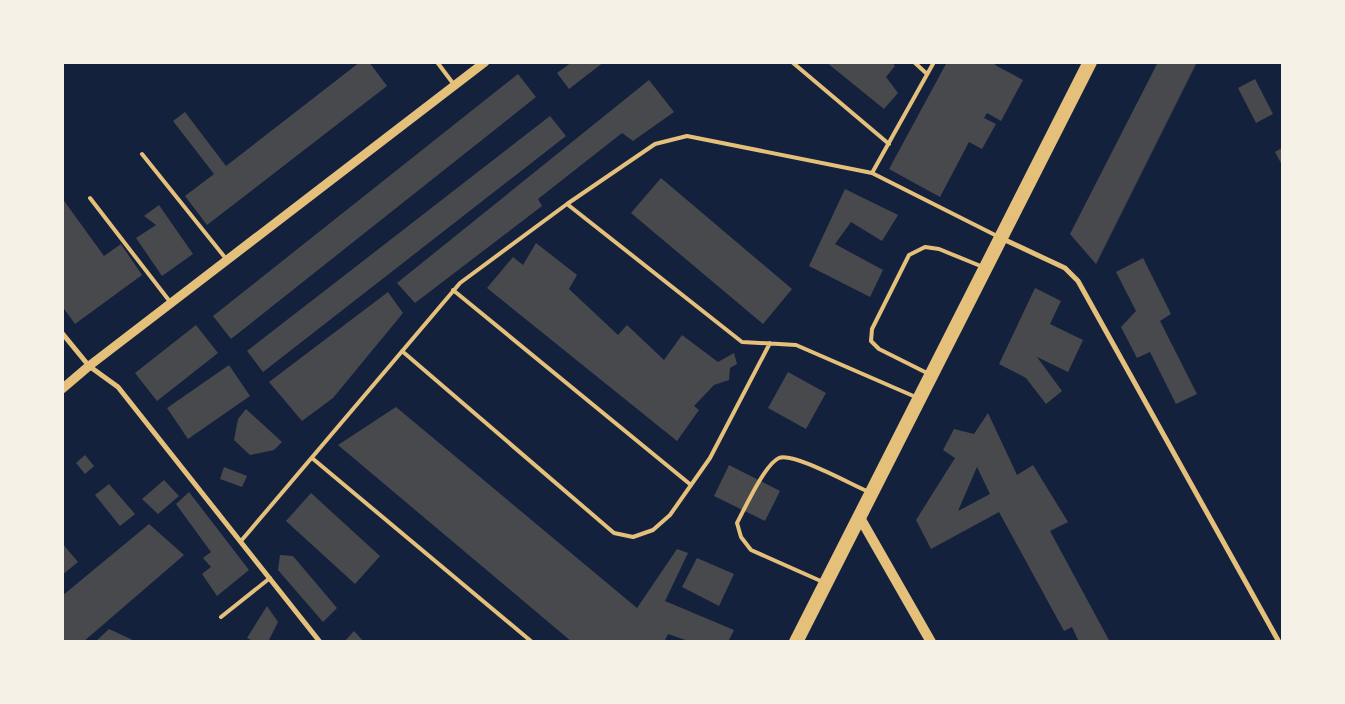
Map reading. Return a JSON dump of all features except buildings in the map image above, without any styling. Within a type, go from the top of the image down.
[{"type":"highway","points":[[796,642],[1090,62]]},
{"type":"main road","points":[[859,516],[931,642]]},
{"type":"street","points":[[62,389],[89,366],[485,62]]},
{"type":"street","points":[[1000,238],[1065,268],[1078,281],[1278,642]]},
{"type":"street","points":[[62,333],[89,366],[118,387],[320,642]]},
{"type":"lane","points":[[437,62],[455,86]]},
{"type":"lane","points":[[792,62],[889,144]]},
{"type":"lane","points":[[914,62],[927,74]]},
{"type":"lane","points":[[872,174],[934,62]]},
{"type":"lane","points":[[241,541],[453,290],[567,204],[655,144],[687,136],[872,174],[1000,238]]},
{"type":"lane","points":[[142,154],[227,260]]},
{"type":"lane","points":[[90,198],[172,303]]},
{"type":"lane","points":[[567,204],[742,342],[796,344],[919,398]]},
{"type":"lane","points":[[931,375],[879,349],[871,341],[872,329],[910,255],[925,247],[940,249],[985,268]]},
{"type":"lane","points":[[453,290],[691,485]]},
{"type":"lane","points":[[402,351],[614,533],[633,537],[653,530],[670,515],[710,458],[770,343]]},
{"type":"lane","points":[[825,583],[751,550],[740,537],[737,523],[768,469],[779,458],[793,457],[871,493]]},
{"type":"lane","points":[[312,458],[532,642]]},
{"type":"lane","points":[[221,617],[270,578]]}]
